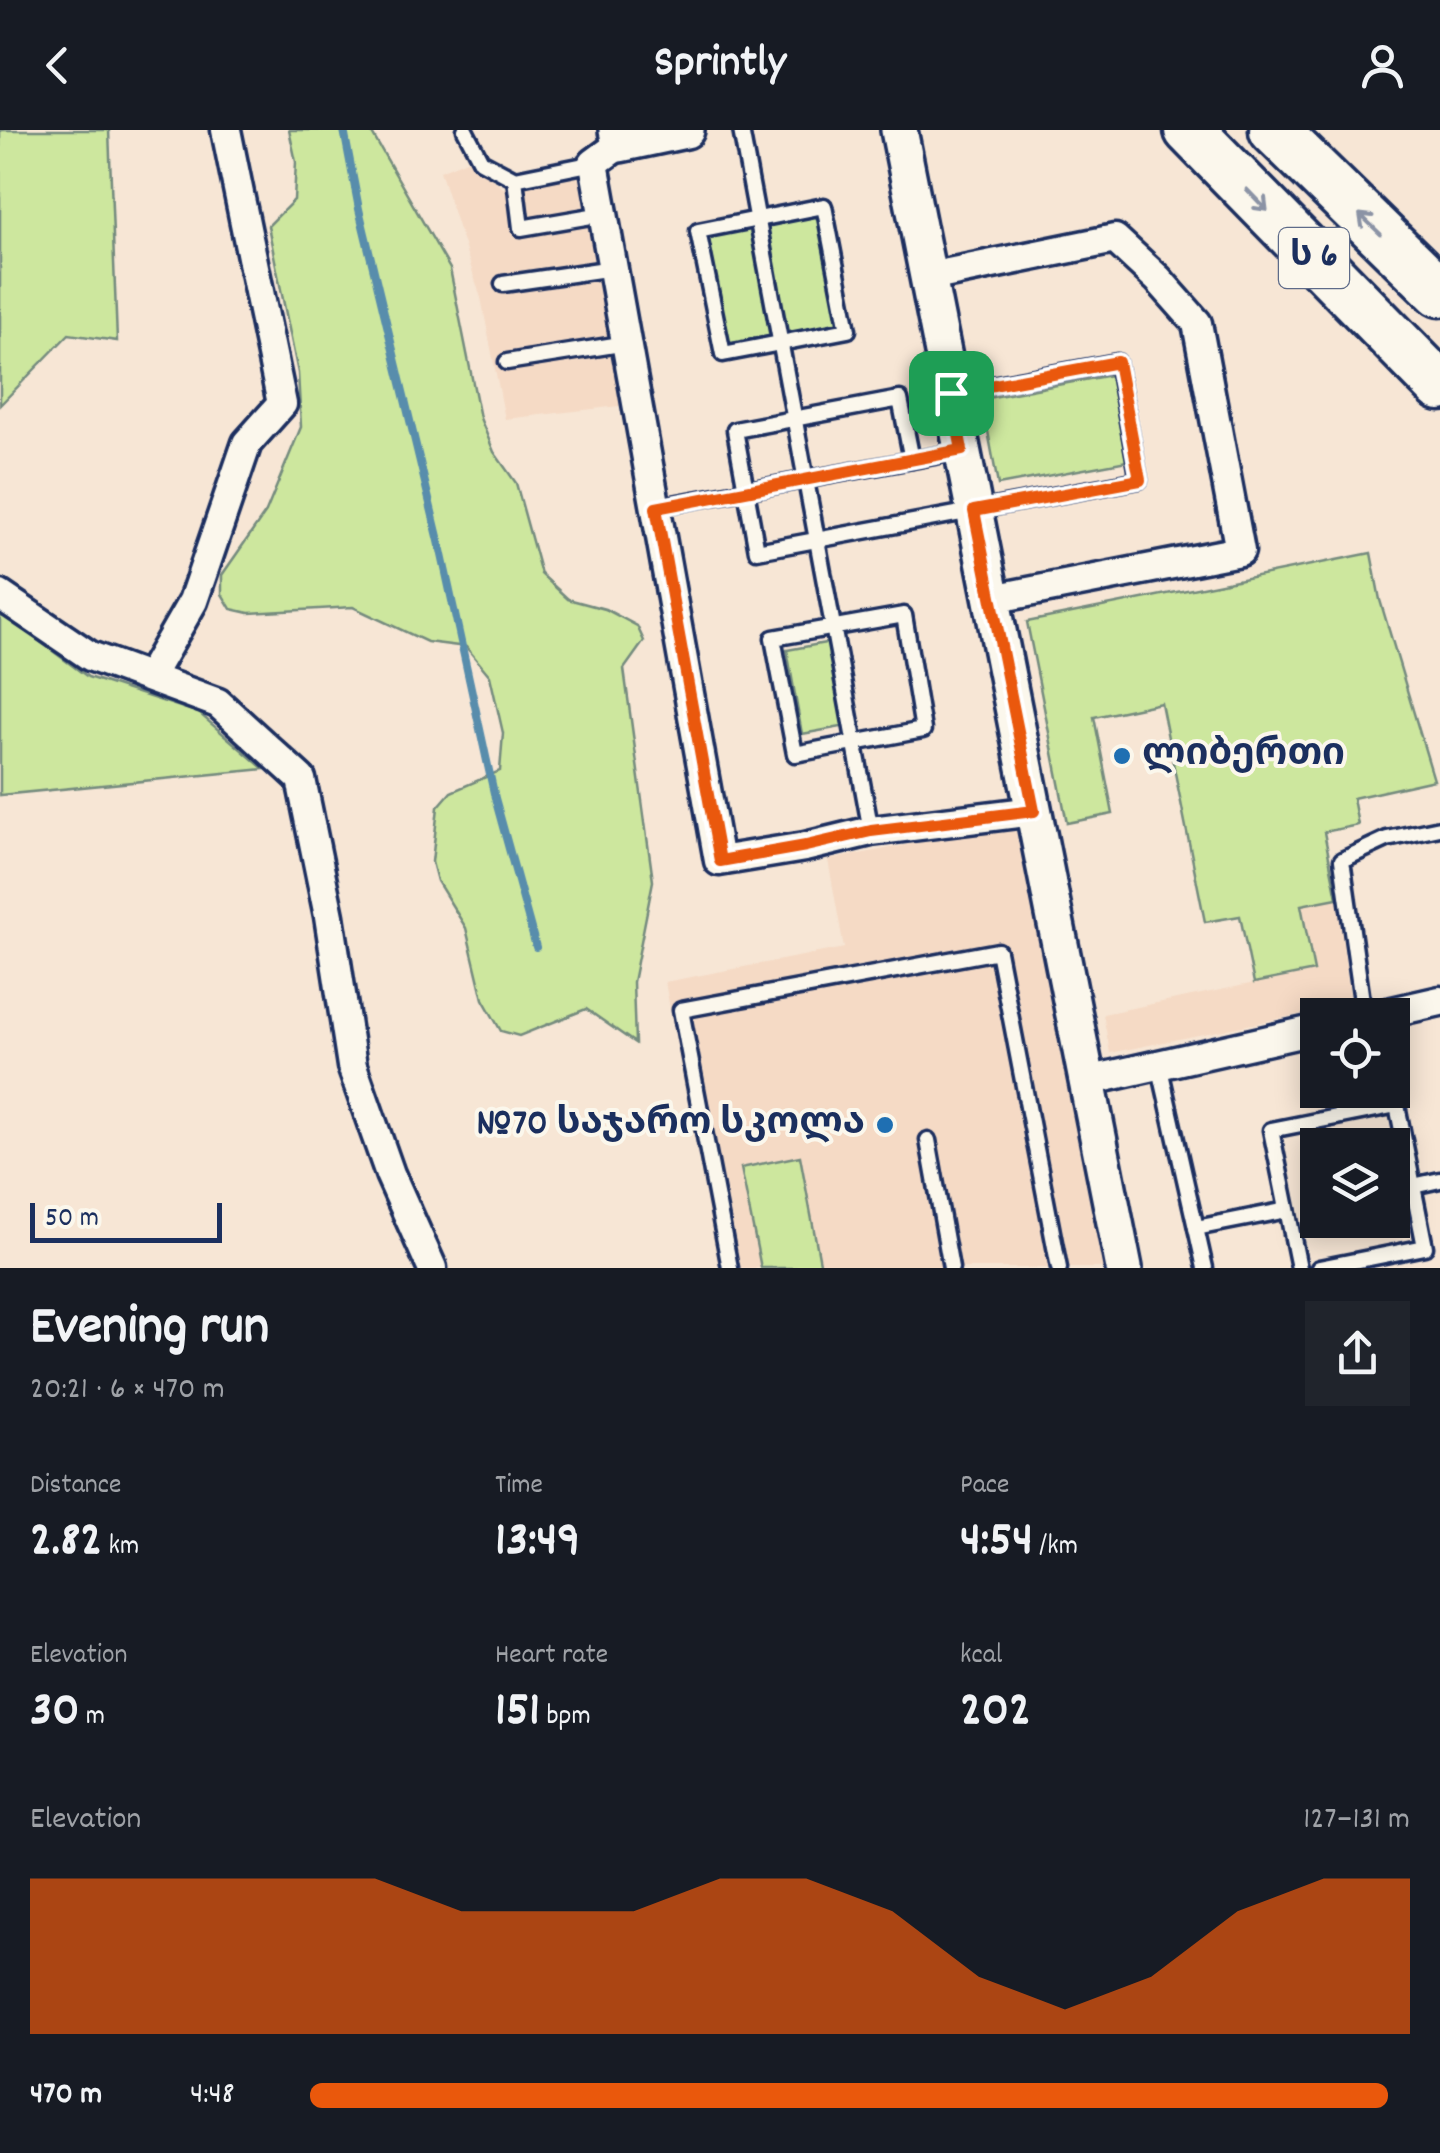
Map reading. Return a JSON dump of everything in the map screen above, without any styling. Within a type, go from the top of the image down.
[{"type":"highway","name":"ს 6","points":[[1190,130],[1440,386]]},
{"type":"highway","name":"ს 6","points":[[1274,130],[1440,292]]},
{"type":"street","points":[[150,676],[193,601],[247,443],[282,404],[226,130]]},
{"type":"street","points":[[686,130],[611,146],[604,214],[720,861],[871,831],[1034,811]]},
{"type":"street","points":[[899,130],[1124,1268]]},
{"type":"street","points":[[929,277],[1115,239],[1158,279],[1197,324],[1240,551],[992,598]]},
{"type":"street","points":[[0,595],[90,656],[218,703],[302,780],[330,916],[352,1066],[390,1174],[432,1268]]},
{"type":"street","points":[[1410,1008],[1440,1001]]},
{"type":"street","points":[[1087,1081],[1300,1033]]},
{"type":"lane","points":[[465,130],[481,160],[515,180],[611,146]]},
{"type":"lane","points":[[741,130],[871,831]]},
{"type":"lane","points":[[515,180],[521,228],[604,214]]},
{"type":"lane","points":[[824,206],[848,330],[781,343],[723,354],[698,230],[824,206]]},
{"type":"lane","points":[[503,284],[613,268]]},
{"type":"lane","points":[[507,362],[627,343]]},
{"type":"lane","points":[[912,460],[900,399],[735,430],[758,551],[1140,480],[1118,362],[951,393]]},
{"type":"lane","points":[[656,508],[962,450]]},
{"type":"lane","points":[[904,614],[923,730],[854,743],[795,754],[773,638],[904,614]]},
{"type":"lane","points":[[1362,998],[1342,860],[1387,839],[1440,828]]},
{"type":"lane","points":[[730,1268],[681,1010],[998,951],[1059,1268]]},
{"type":"lane","points":[[1160,1064],[1205,1268]]},
{"type":"lane","points":[[1298,1268],[1271,1130],[1397,1105],[1425,1247],[1320,1268]]},
{"type":"lane","points":[[928,1140],[951,1268]]},
{"type":"lane","points":[[1413,1186],[1440,1180]]},
{"type":"lane","points":[[1196,1228],[1287,1210]]},
{"type":"shaded area","points":[[469,159],[503,188],[589,170],[628,405],[505,419],[481,298],[440,171]]},
{"type":"shaded area","name":"№70 საჯარო სკოლა","points":[[1021,823],[1106,1268],[719,1268],[665,982],[844,948],[828,860]]},
{"type":"shaded area","points":[[1337,898],[1350,998],[1300,998],[1300,1014],[1110,1053],[1103,1014],[1314,971],[1301,904]]},
{"type":"green space","points":[[0,130],[109,130],[117,341],[69,334],[0,405]]},
{"type":"green space","points":[[289,130],[370,130],[450,269],[480,418],[494,452],[516,483],[541,574],[568,599],[605,609],[637,626],[644,641],[624,669],[653,881],[633,982],[635,1043],[586,1009],[519,1036],[501,1031],[483,999],[466,928],[437,881],[432,862],[438,807],[451,792],[500,771],[503,733],[490,676],[466,647],[427,642],[353,607],[249,613],[231,609],[222,594],[222,575],[266,512],[301,427],[298,373],[268,226],[294,200],[296,162]]},
{"type":"green space","points":[[820,214],[840,323],[728,344],[708,235]]},
{"type":"green space","points":[[1111,375],[1127,461],[998,485],[982,399]]},
{"type":"green space","points":[[1371,553],[1380,600],[1434,780],[1353,798],[1358,825],[1324,832],[1337,898],[1301,905],[1314,971],[1254,983],[1240,916],[1205,922],[1161,703],[1094,717],[1113,814],[1067,823],[1027,622]]},
{"type":"green space","points":[[0,612],[88,677],[199,713],[264,769],[0,795]]},
{"type":"green space","points":[[831,642],[847,726],[802,734],[787,650]]},
{"type":"green space","points":[[800,1156],[821,1268],[761,1268],[741,1168]]},
{"type":"waterway","points":[[344,130],[495,798],[536,947]]},
{"type":"place","name":"ლიბერთი","points":[[1122,756]]},
{"type":"place","name":"№70 საჯარო სკოლა","points":[[885,1125]]},
{"type":"route","points":[[1118,362],[1140,480],[974,511],[1034,811],[871,831],[720,861],[656,508],[962,450],[951,393],[1118,362]]}]
